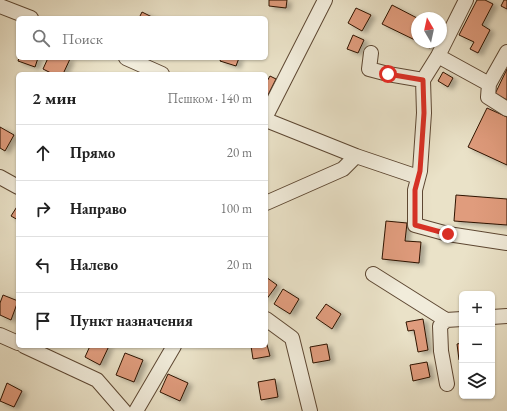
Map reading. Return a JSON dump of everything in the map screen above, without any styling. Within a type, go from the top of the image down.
[{"type":"street","points":[[268,112],[325,0]]},
{"type":"street","points":[[466,0],[438,56],[423,80],[424,113],[414,203],[415,225],[448,234],[507,243]]},
{"type":"street","points":[[0,6],[26,16]]},
{"type":"street","points":[[507,52],[489,84],[488,97],[507,109]]},
{"type":"street","points":[[371,53],[369,69],[423,80]]},
{"type":"street","points":[[438,56],[489,84]]},
{"type":"street","points":[[130,60],[158,72]]},
{"type":"street","points":[[268,121],[356,156],[418,177]]},
{"type":"street","points":[[268,201],[343,169],[356,156]]},
{"type":"street","points":[[0,177],[16,186]]},
{"type":"street","points":[[373,274],[446,320],[459,319]]},
{"type":"street","points":[[495,317],[507,316]]},
{"type":"street","points":[[446,320],[440,326],[439,338],[447,384]]},
{"type":"street","points":[[268,321],[292,338],[310,411]]},
{"type":"street","points":[[0,335],[16,342]]},
{"type":"street","points":[[28,348],[97,380],[124,411]]},
{"type":"street","points":[[136,411],[173,348]]},
{"type":"building","points":[[269,0],[287,0],[286,8],[269,6]]},
{"type":"building","points":[[477,0],[485,0],[493,4],[482,25],[490,30],[478,53],[470,49],[474,42],[459,35]]},
{"type":"building","points":[[504,0],[507,0],[507,9],[501,6]]},
{"type":"building","points":[[392,5],[411,15],[411,38],[382,24]]},
{"type":"building","points":[[356,8],[371,15],[362,31],[348,23]]},
{"type":"building","points":[[142,12],[150,16],[140,16]]},
{"type":"building","points":[[353,35],[364,40],[358,53],[347,49]]},
{"type":"building","points":[[18,60],[37,60],[35,67]]},
{"type":"building","points":[[47,60],[70,60],[64,72],[49,72],[43,69]]},
{"type":"building","points":[[220,60],[238,60],[236,66]]},
{"type":"building","points":[[507,69],[507,100],[495,94]]},
{"type":"building","points":[[443,72],[453,78],[448,87],[438,81]]},
{"type":"building","points":[[270,76],[276,79],[268,95],[268,80]]},
{"type":"building","points":[[487,108],[507,117],[507,165],[468,147]]},
{"type":"building","points":[[0,127],[14,135],[5,151],[0,148]]},
{"type":"building","points":[[456,195],[507,199],[507,225],[454,221]]},
{"type":"building","points":[[16,208],[16,219],[11,216]]},
{"type":"building","points":[[386,221],[407,223],[405,241],[421,242],[419,263],[382,259]]},
{"type":"building","points":[[268,278],[277,285],[268,297]]},
{"type":"building","points":[[283,289],[299,299],[290,314],[274,304]]},
{"type":"building","points":[[3,295],[16,300],[16,306],[11,320],[0,315],[0,303]]},
{"type":"building","points":[[326,304],[341,314],[332,329],[316,318]]},
{"type":"building","points":[[423,319],[428,350],[418,352],[414,330],[408,331],[406,322]]},
{"type":"building","points":[[327,344],[330,360],[313,363],[310,347]]},
{"type":"building","points":[[457,344],[459,344],[459,360]]},
{"type":"building","points":[[89,348],[108,348],[100,365],[85,357]]},
{"type":"building","points":[[251,348],[268,348],[270,356],[253,359]]},
{"type":"building","points":[[125,353],[143,360],[134,382],[116,375]]},
{"type":"building","points":[[427,362],[430,377],[413,381],[410,365]]},
{"type":"building","points":[[168,374],[188,383],[180,401],[160,392]]},
{"type":"building","points":[[275,379],[278,397],[261,400],[258,382]]},
{"type":"building","points":[[7,383],[22,391],[14,407],[0,401]]},
{"type":"route","points":[[388,74],[423,80],[424,113],[420,171],[415,190],[415,225],[448,234]]}]
